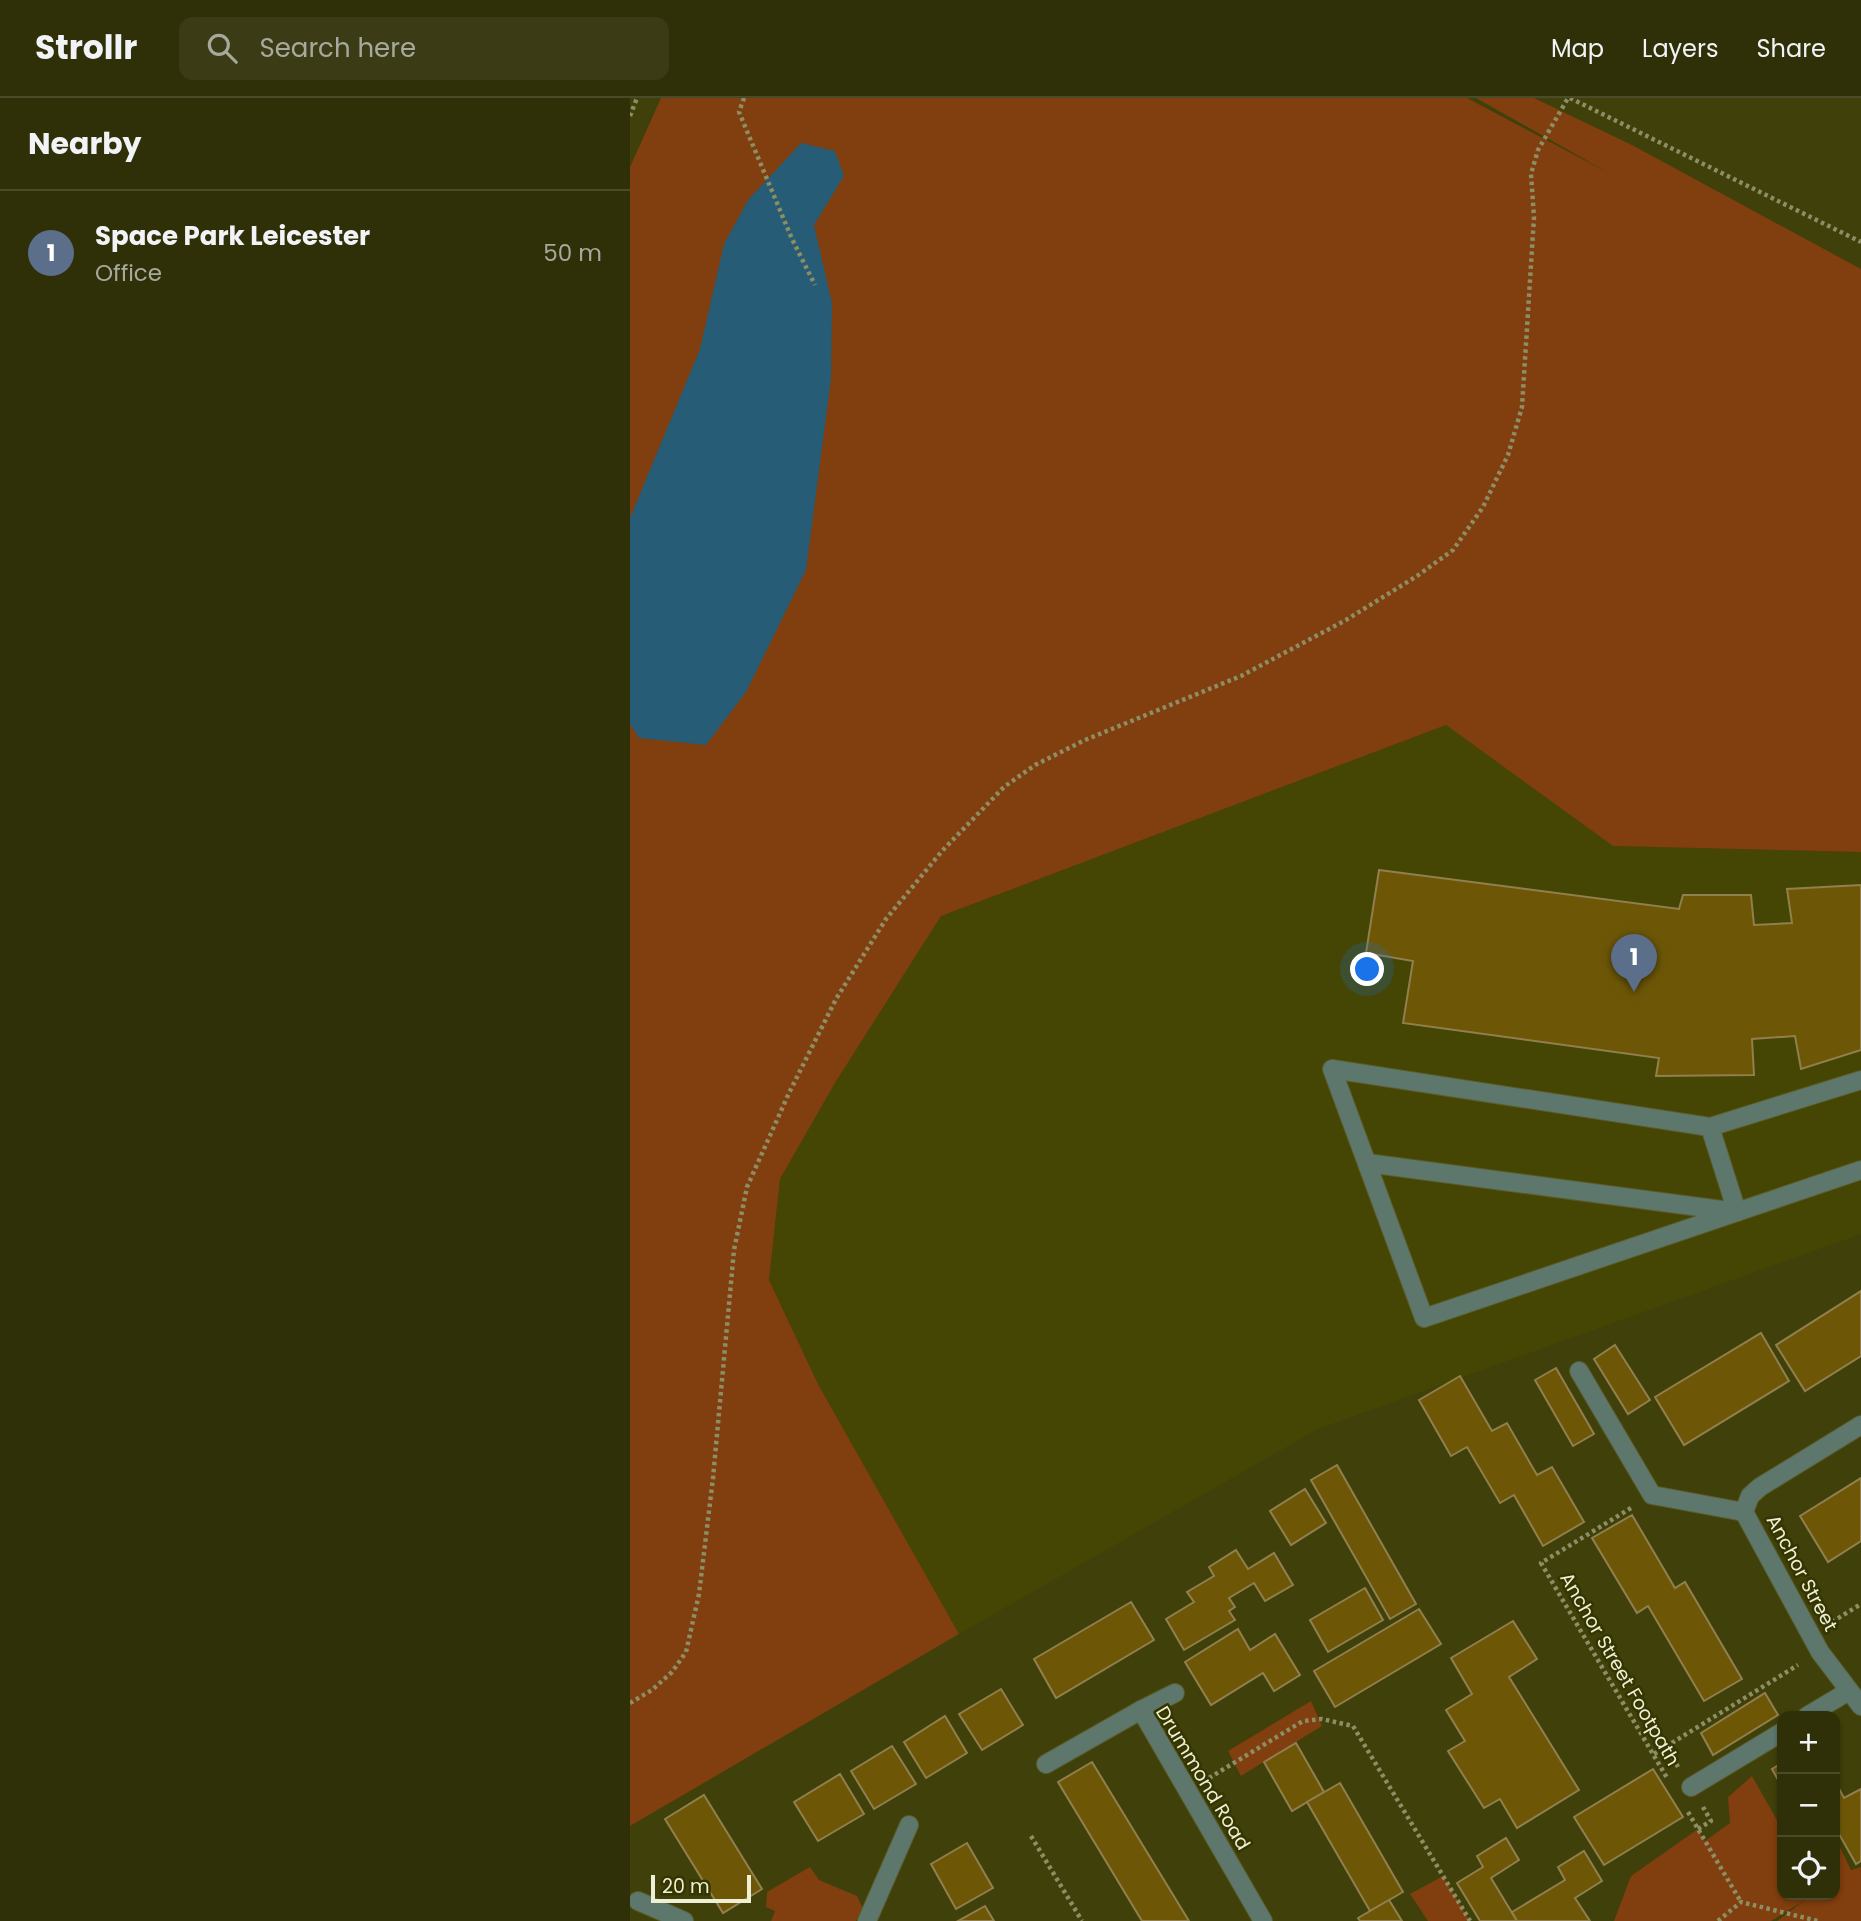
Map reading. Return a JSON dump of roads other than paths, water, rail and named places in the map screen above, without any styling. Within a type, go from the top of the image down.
[{"type":"street","points":[[1861,1080],[1710,1126],[1332,1069],[1424,1318],[1861,1170]]},
{"type":"street","points":[[1710,1126],[1737,1212]]},
{"type":"street","points":[[1367,1163],[1737,1212]]},
{"type":"street","points":[[1579,1371],[1652,1495],[1744,1512]]},
{"type":"street","name":"Anchor Street","points":[[1861,1425],[1760,1487],[1750,1496],[1744,1512],[1820,1652],[1861,1706]]},
{"type":"street","points":[[1815,1711],[1849,1691]]},
{"type":"street","points":[[1141,1710],[1175,1693]]},
{"type":"street","name":"Drummond Road","points":[[1046,1764],[1141,1710],[1263,1921]]},
{"type":"street","points":[[1691,1787],[1777,1735]]},
{"type":"street","points":[[867,1921],[909,1825]]},
{"type":"street","points":[[638,1902],[684,1921]]},
{"type":"water","points":[[801,143],[835,151],[844,176],[814,225],[832,303],[831,379],[806,570],[746,692],[706,745],[639,738],[630,724],[630,518],[700,349],[724,244],[748,200]]},
{"type":"place","name":"Space Park Leicester","points":[[1634,992]]}]
